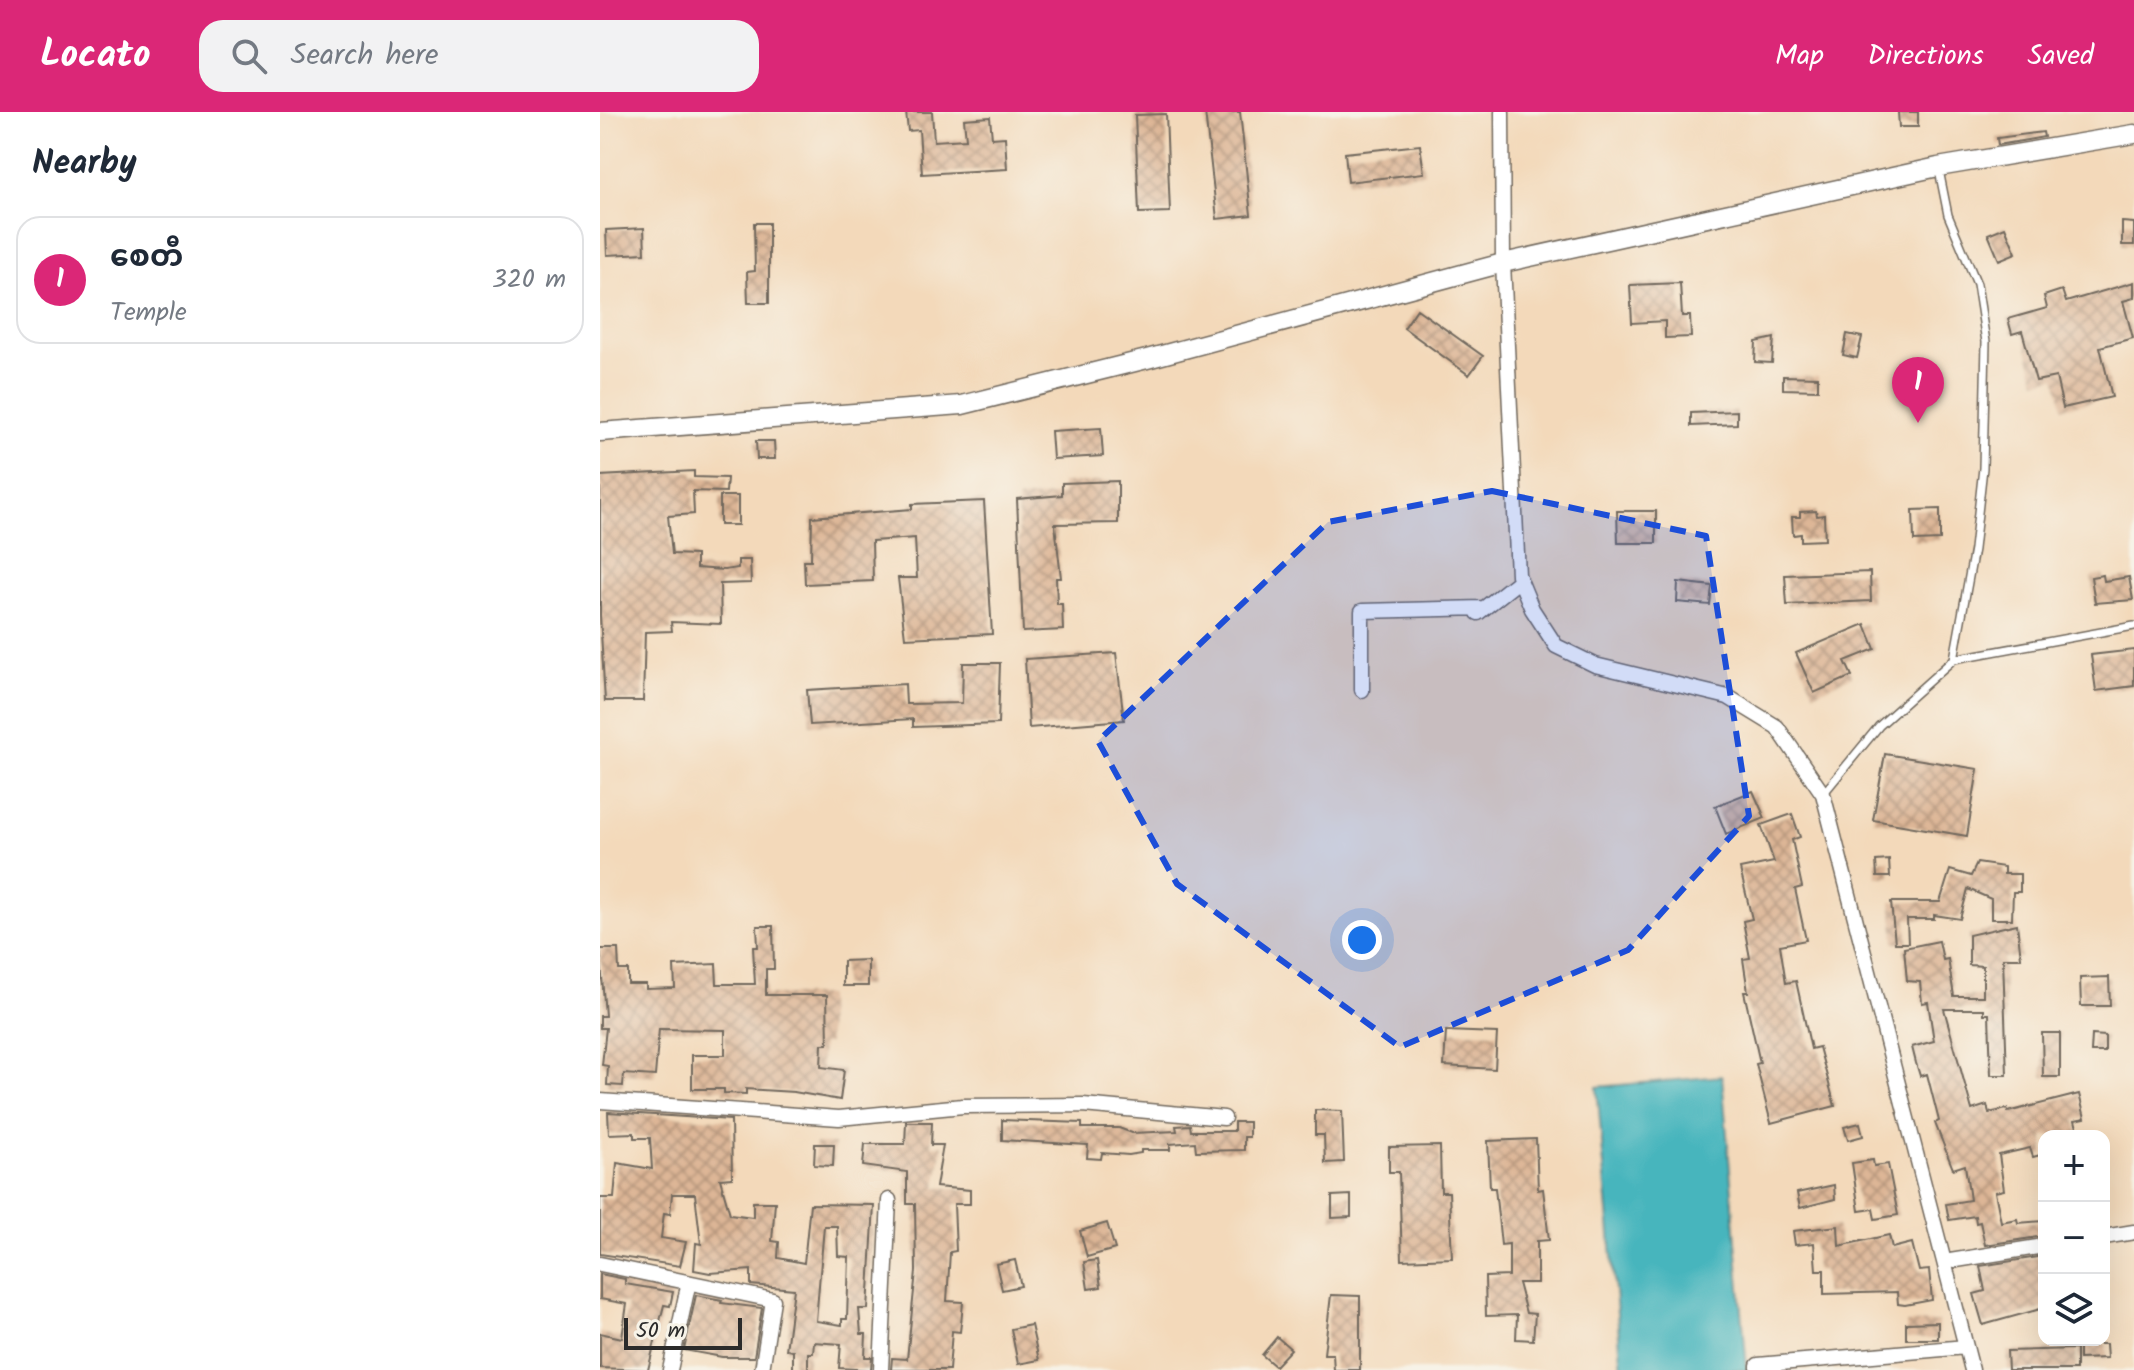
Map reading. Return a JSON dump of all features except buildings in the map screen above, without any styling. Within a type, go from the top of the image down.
[{"type":"street","points":[[1502,112],[1503,263],[1520,580],[1532,609],[1556,646],[1595,665],[1728,697],[1777,727],[1823,794],[1972,1370]]},
{"type":"street","points":[[600,432],[962,405],[1162,355],[1503,263],[1938,167],[2134,134]]},
{"type":"street","points":[[1362,690],[1362,611],[1480,611],[1520,580]]},
{"type":"street","points":[[600,1101],[839,1118],[963,1106],[1083,1105],[1224,1118]]},
{"type":"street","points":[[881,1370],[889,1200]]},
{"type":"street","points":[[2110,1236],[2134,1232]]},
{"type":"street","points":[[1944,1262],[2038,1247]]},
{"type":"street","points":[[600,1264],[688,1286],[773,1300],[762,1370]]},
{"type":"street","points":[[670,1370],[688,1286]]},
{"type":"street","points":[[1758,1370],[1758,1365],[1966,1347]]},
{"type":"lane","points":[[1938,167],[1948,215],[1977,284],[1986,342],[1983,468],[1974,549],[1954,659]]},
{"type":"lane","points":[[1823,794],[1879,726],[1954,659],[2134,626]]},
{"type":"highlighted area","points":[[1492,491],[1706,536],[1749,816],[1628,950],[1400,1047],[1177,884],[1098,741],[1328,522]]},
{"type":"water","points":[[1722,1076],[1747,1370],[1622,1370],[1597,1087]]},
{"type":"place","name":"စေတီ","points":[[1918,423]]}]
